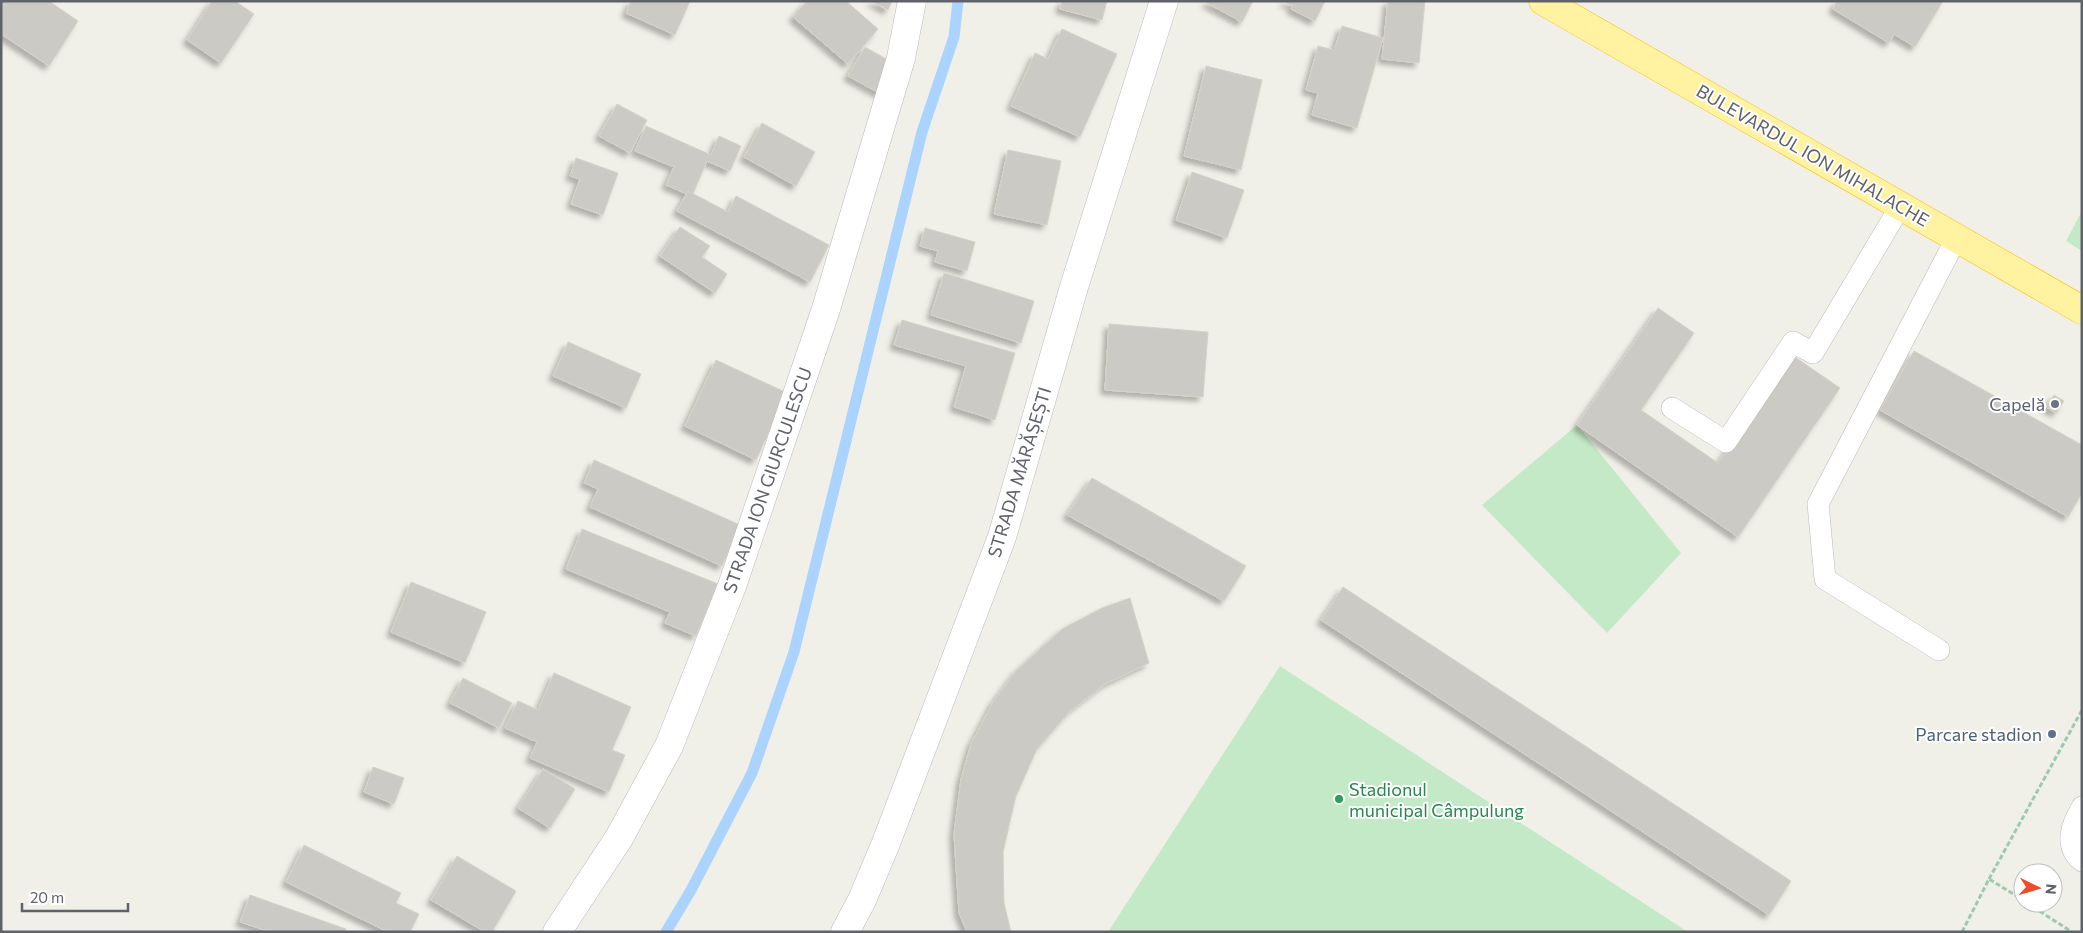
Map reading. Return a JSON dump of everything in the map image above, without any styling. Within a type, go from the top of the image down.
[{"type":"highway","name":"BULEVARDUL ION MIHALACHE","points":[[1543,1],[2082,310]]},
{"type":"street","name":"STRADA ION GIURCULESCU","points":[[557,932],[619,838],[669,746],[728,595],[826,309],[901,58],[912,1]]},
{"type":"street","name":"STRADA MĂRĂȘEȘTI","points":[[845,932],[862,900],[1002,537],[1074,287],[1164,1]]},
{"type":"street","points":[[855,932],[862,900]]},
{"type":"lane","points":[[1672,408],[1726,442],[1793,342],[1813,353],[1901,205]]},
{"type":"lane","points":[[1939,650],[1825,579],[1818,504],[1957,237]]},
{"type":"lane","points":[[2082,807],[2071,826],[2071,842],[2078,858],[2082,861]]},
{"type":"path","points":[[1962,932],[2082,710]]},
{"type":"path","points":[[1990,879],[2013,894]]},
{"type":"path","points":[[2043,913],[2072,932]]},
{"type":"green space","points":[[2082,211],[2082,251],[2066,241]]},
{"type":"green space","points":[[1577,425],[1681,553],[1607,633],[1482,505]]},
{"type":"green space","name":"Stadionul municipal Câmpulung","points":[[1280,666],[1688,932],[1108,932]]},
{"type":"building","points":[[3,1],[49,1],[78,21],[49,66],[1,34],[1,4]]},
{"type":"building","points":[[212,1],[235,1],[254,14],[221,63],[187,40]]},
{"type":"building","points":[[631,1],[690,1],[675,35],[626,13]]},
{"type":"building","points":[[807,1],[846,1],[878,29],[848,64],[793,17]]},
{"type":"building","points":[[871,1],[892,1],[888,10]]},
{"type":"building","points":[[1062,1],[1107,1],[1102,20],[1060,9]]},
{"type":"building","points":[[1207,1],[1253,1],[1242,22],[1207,3]]},
{"type":"building","points":[[1283,1],[1325,1],[1315,21],[1291,9],[1293,6]]},
{"type":"building","points":[[1388,1],[1425,1],[1419,63],[1382,59]]},
{"type":"building","points":[[1837,1],[1943,1],[1915,47],[1894,34],[1889,43],[1833,9]]},
{"type":"building","points":[[1342,26],[1383,38],[1357,128],[1312,115],[1318,93],[1306,90],[1318,46],[1334,50]]},
{"type":"building","points":[[1062,29],[1117,54],[1080,137],[1011,106],[1035,53],[1048,59]]},
{"type":"building","points":[[865,47],[897,65],[881,94],[848,76]]},
{"type":"building","points":[[1206,66],[1262,80],[1241,170],[1184,156]]},
{"type":"building","points":[[617,104],[647,120],[630,153],[599,136]]},
{"type":"building","points":[[762,123],[815,152],[796,186],[744,157]]},
{"type":"building","points":[[646,126],[711,155],[719,136],[741,146],[730,171],[707,161],[692,196],[666,185],[674,167],[635,151]]},
{"type":"building","points":[[1008,150],[1061,161],[1047,225],[994,214]]},
{"type":"building","points":[[576,158],[618,173],[603,215],[571,204],[580,179],[570,176]]},
{"type":"building","points":[[1192,172],[1244,190],[1227,238],[1176,220]]},
{"type":"building","points":[[688,191],[728,212],[736,196],[829,245],[810,282],[677,211]]},
{"type":"building","points":[[680,227],[710,246],[702,257],[727,274],[715,293],[660,256]]},
{"type":"building","points":[[925,228],[975,242],[967,271],[935,262],[938,251],[920,246]]},
{"type":"building","points":[[944,273],[1034,301],[1021,343],[931,315]]},
{"type":"building","points":[[1658,308],[1694,333],[1641,410],[1718,463],[1792,355],[1840,388],[1738,537],[1577,425]]},
{"type":"building","points":[[902,320],[1015,353],[995,420],[954,407],[966,366],[894,345]]},
{"type":"building","points":[[1109,324],[1208,332],[1203,397],[1105,390]]},
{"type":"building","points":[[568,342],[641,374],[626,408],[553,376]]},
{"type":"building","points":[[1914,351],[2082,445],[2082,493],[2068,517],[1880,410]]},
{"type":"building","points":[[716,360],[787,393],[756,460],[685,426]]},
{"type":"building","name":"Capelă","points":[[2054,395],[2064,401],[2056,413],[2046,407]]},
{"type":"building","points":[[594,460],[740,525],[722,566],[590,507],[598,489],[584,483]]},
{"type":"building","points":[[1092,478],[1246,566],[1224,601],[1067,515]]},
{"type":"building","points":[[582,529],[718,584],[696,636],[665,623],[670,612],[566,569]]},
{"type":"building","points":[[411,582],[486,612],[465,663],[391,632]]},
{"type":"building","points":[[1343,587],[1791,881],[1769,915],[1321,620]]},
{"type":"building","points":[[1130,598],[1149,663],[1105,684],[1070,711],[1037,749],[1016,796],[1003,852],[1004,903],[1011,932],[967,932],[959,913],[954,834],[961,779],[971,744],[993,702],[1016,671],[1062,629],[1102,608]]},
{"type":"building","points":[[554,673],[631,707],[612,750],[625,755],[609,792],[530,758],[537,742],[505,728],[518,701],[538,710]]},
{"type":"building","points":[[463,678],[512,703],[499,728],[450,703]]},
{"type":"building","points":[[373,767],[404,778],[394,804],[364,792]]},
{"type":"building","points":[[543,769],[575,789],[550,828],[518,808]]},
{"type":"building","points":[[304,845],[401,893],[396,903],[419,914],[410,932],[388,932],[286,882]]},
{"type":"building","points":[[457,856],[516,891],[492,932],[485,932],[431,900]]},
{"type":"building","points":[[250,895],[346,929],[345,932],[270,932],[240,922]]},
{"type":"waterway","points":[[666,932],[691,890],[752,773],[794,652],[922,132],[954,37],[958,1]]},
{"type":"place","name":"Capelă","points":[[2055,404]]},
{"type":"place","name":"Parcare stadion","points":[[2052,734]]},
{"type":"place","name":"Stadionul municipal Câmpulung","points":[[1339,799]]}]
